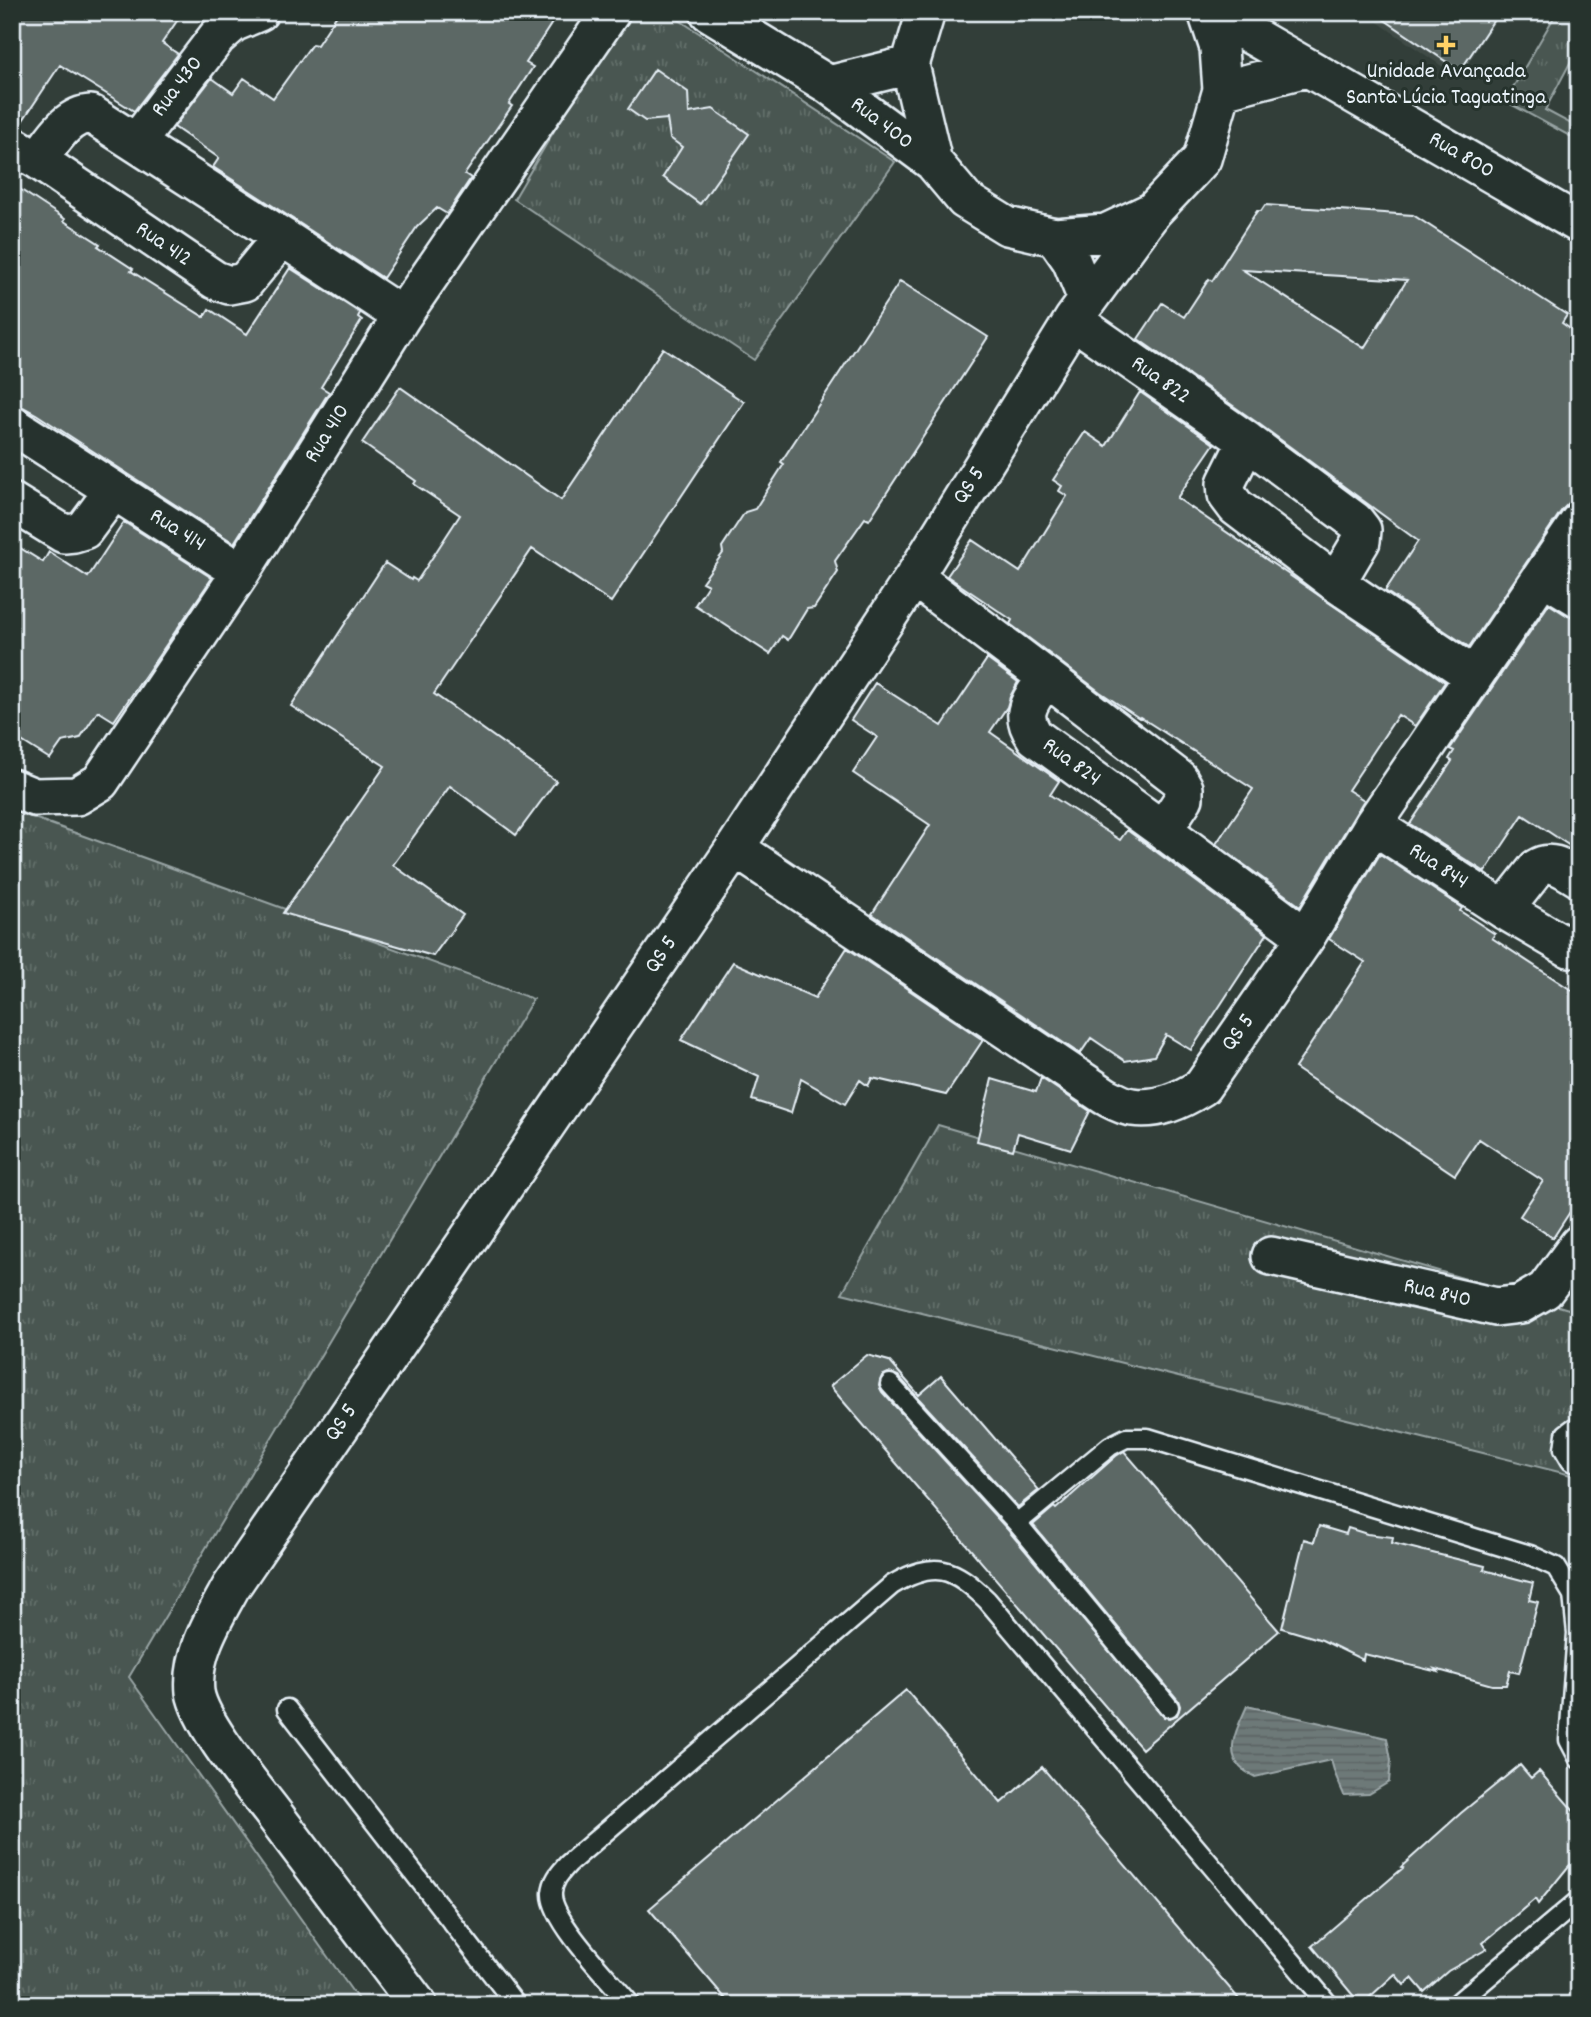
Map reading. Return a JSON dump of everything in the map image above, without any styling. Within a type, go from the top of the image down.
[{"type":"street","name":"Rua 430","points":[[136,143],[217,37],[233,23],[258,12]]},
{"type":"street","name":"Rua 410","points":[[13,789],[34,797],[77,796],[100,782],[241,572],[402,316],[611,12]]},
{"type":"street","name":"Rua 400","points":[[709,12],[829,85],[933,162]]},
{"type":"street","points":[[926,12],[910,65],[933,162],[964,200],[1007,226],[1055,237],[1106,233],[1153,211]]},
{"type":"street","points":[[1209,12],[1219,48],[1222,90],[1306,68]]},
{"type":"street","name":"Rua 800","points":[[1209,12],[1579,224]]},
{"type":"street","name":"Rua 400","points":[[829,85],[910,65]]},
{"type":"street","name":"QS 5","points":[[418,2005],[252,1786],[204,1718],[195,1692],[196,1663],[209,1629],[231,1587],[735,848],[914,577],[1080,309],[1153,211],[1202,159],[1222,90]]},
{"type":"street","name":"Rua 412","points":[[282,237],[245,282],[229,285],[215,280],[25,153],[71,120],[91,114],[282,237],[402,316]]},
{"type":"street","points":[[1055,237],[1071,260],[1080,309]]},
{"type":"street","name":"Rua 822","points":[[1080,309],[1247,441],[1355,521],[1362,530],[1361,541],[1336,583]]},
{"type":"street","name":"Rua 414","points":[[12,425],[241,572]]},
{"type":"street","points":[[1247,441],[1226,483],[1227,495],[1236,507],[1336,583],[1474,677]]},
{"type":"street","points":[[12,502],[64,534],[74,533],[84,530],[113,491]]},
{"type":"street","name":"QS 5","points":[[735,848],[1105,1096],[1130,1107],[1157,1106],[1178,1101],[1202,1087],[1306,937],[1373,825],[1579,522]]},
{"type":"street","points":[[1542,576],[1579,598]]},
{"type":"street","points":[[914,577],[1179,779],[1184,788],[1184,798],[1163,830]]},
{"type":"street","name":"Rua 824","points":[[1046,677],[1026,712],[1027,725],[1035,737],[1306,937]]},
{"type":"street","name":"Rua 844","points":[[1373,825],[1504,910],[1569,948],[1579,948]]},
{"type":"street","points":[[1504,910],[1536,868],[1544,863],[1553,863],[1579,878]]},
{"type":"street","name":"Rua 840","points":[[1270,1255],[1496,1307],[1521,1304],[1545,1290],[1579,1244]]},
{"type":"lane","points":[[890,1384],[1017,1523],[1169,1707]]},
{"type":"lane","points":[[1579,1428],[1566,1434],[1564,1449],[1571,1461],[1579,1464]]},
{"type":"lane","points":[[1017,1523],[1110,1446],[1126,1438],[1148,1438],[1530,1555],[1556,1567],[1573,1595],[1578,1633],[1569,1740],[1579,1759]]},
{"type":"lane","points":[[631,2005],[555,1911],[552,1895],[554,1881],[589,1845],[892,1585],[911,1574],[933,1569],[953,1573],[968,1582],[987,1600],[1329,2005]]},
{"type":"lane","points":[[287,1709],[516,2005]]},
{"type":"lane","points":[[1455,2005],[1579,1900]]},
{"type":"shaded area","name":"Unidade Avançada Santa Lúcia Taguatinga","points":[[1363,12],[1501,12],[1459,78]]},
{"type":"shaded area","points":[[1247,1706],[1387,1738],[1391,1760],[1389,1782],[1369,1794],[1344,1795],[1331,1760],[1255,1777],[1240,1767],[1233,1753],[1234,1737]]},
{"type":"green space","points":[[624,12],[667,12],[895,162],[754,360],[514,199]]},
{"type":"green space","points":[[1557,12],[1579,12],[1579,46],[1545,110],[1579,128],[1579,141],[1505,101]]},
{"type":"green space","points":[[12,810],[533,999],[129,1677],[362,2005],[12,2005]]},
{"type":"green space","points":[[938,1125],[1579,1312],[1579,1477],[842,1293]]},
{"type":"building","points":[[12,12],[183,12],[162,43],[178,54],[134,111],[60,65],[19,126],[12,124]]},
{"type":"building","points":[[339,12],[559,12],[526,63],[533,67],[509,104],[512,106],[465,174],[471,178],[447,214],[437,208],[417,227],[383,278],[213,167],[219,158],[174,127],[212,78],[233,93],[244,78],[273,98],[312,44],[317,45]]},
{"type":"building","name":"Unidade Avançada Santa Lúcia Taguatinga","points":[[1373,12],[1499,12],[1460,71]]},
{"type":"building","points":[[655,69],[688,92],[689,113],[713,109],[749,134],[700,204],[663,177],[682,147],[670,138],[667,119],[645,121],[628,109]]},
{"type":"building","points":[[12,184],[100,244],[98,246],[133,269],[131,271],[204,317],[209,309],[247,334],[290,268],[360,313],[358,317],[362,320],[321,387],[329,392],[234,543],[36,414],[12,404]]},
{"type":"building","points":[[1265,205],[1413,215],[1567,315],[1562,323],[1579,335],[1579,501],[1569,503],[1562,510],[1469,647],[1385,591],[1418,541],[1138,339],[1162,303],[1184,317],[1209,279],[1212,281],[1257,211],[1261,211]],"holes":[[[1243,270],[1407,280],[1364,348]]]},
{"type":"building","points":[[900,281],[988,337],[869,520],[865,518],[835,561],[838,572],[814,608],[807,609],[788,640],[782,636],[770,654],[695,605],[708,585],[702,582],[723,553],[722,547],[745,512],[755,509],[784,464],[781,462]]},
{"type":"building","points":[[663,348],[744,402],[611,602],[532,549],[434,694],[556,781],[516,835],[450,786],[393,865],[463,915],[433,956],[283,913],[385,766],[291,706],[385,563],[417,581],[460,515],[414,484],[416,481],[362,443],[400,387],[561,500]]},
{"type":"building","points":[[1140,392],[1214,444],[1177,498],[1445,682],[1415,726],[1398,715],[1348,790],[1364,800],[1300,906],[1216,844],[1253,789],[1100,692],[1010,624],[1012,620],[947,576],[972,540],[1020,572],[1067,496],[1059,491],[1062,486],[1053,480],[1085,432],[1106,446]]},
{"type":"building","points":[[124,522],[212,578],[114,721],[98,711],[80,738],[62,742],[50,759],[12,735],[12,543],[43,562],[49,552],[88,577]]},
{"type":"building","points":[[1549,604],[1568,616],[1579,619],[1579,852],[1523,815],[1485,872],[1410,824],[1452,761],[1449,759],[1454,751],[1450,749]]},
{"type":"building","points":[[987,659],[1018,682],[1007,707],[990,732],[1059,781],[1050,795],[1120,840],[1127,830],[1267,934],[1191,1050],[1166,1035],[1154,1056],[1125,1061],[1091,1038],[1080,1054],[872,914],[930,825],[853,773],[877,737],[851,720],[875,683],[942,726]]},
{"type":"building","points":[[1380,854],[1462,908],[1460,911],[1495,934],[1492,938],[1579,995],[1579,1198],[1553,1238],[1520,1216],[1543,1181],[1479,1139],[1455,1175],[1295,1068],[1365,962],[1329,939]]},
{"type":"building","points":[[847,948],[983,1040],[946,1095],[872,1078],[868,1086],[860,1080],[845,1104],[801,1079],[791,1113],[752,1100],[759,1077],[681,1040],[733,962],[815,998]]},
{"type":"building","points":[[1041,1078],[1090,1111],[1071,1149],[1018,1133],[1013,1150],[977,1141],[992,1079],[1036,1092]]},
{"type":"building","points":[[867,1355],[889,1361],[919,1395],[941,1376],[1039,1490],[1018,1507],[898,1376],[888,1373],[882,1376],[879,1386],[882,1392],[1008,1530],[1164,1717],[1177,1715],[1180,1706],[1178,1700],[1033,1525],[1054,1507],[1056,1509],[1116,1456],[1124,1451],[1279,1631],[1142,1749],[830,1386]]},
{"type":"building","points":[[1319,1526],[1346,1534],[1348,1528],[1367,1534],[1393,1537],[1392,1543],[1485,1566],[1484,1570],[1533,1583],[1529,1600],[1538,1602],[1519,1673],[1510,1671],[1506,1685],[1492,1685],[1435,1669],[1438,1672],[1364,1654],[1363,1660],[1322,1640],[1282,1628],[1304,1539],[1314,1542]]},
{"type":"building","points":[[906,1690],[1001,1803],[1042,1767],[1244,2005],[731,2005],[649,1909]]},
{"type":"building","points":[[1520,1765],[1531,1778],[1539,1771],[1579,1817],[1579,1857],[1538,1904],[1535,1899],[1483,1943],[1487,1949],[1448,1971],[1424,1992],[1412,1978],[1404,1985],[1395,1974],[1361,2005],[1312,1946],[1403,1868],[1401,1867],[1461,1813]]},
{"type":"place","name":"Unidade Avançada Santa Lúcia Taguatinga","points":[[1446,45]]}]
